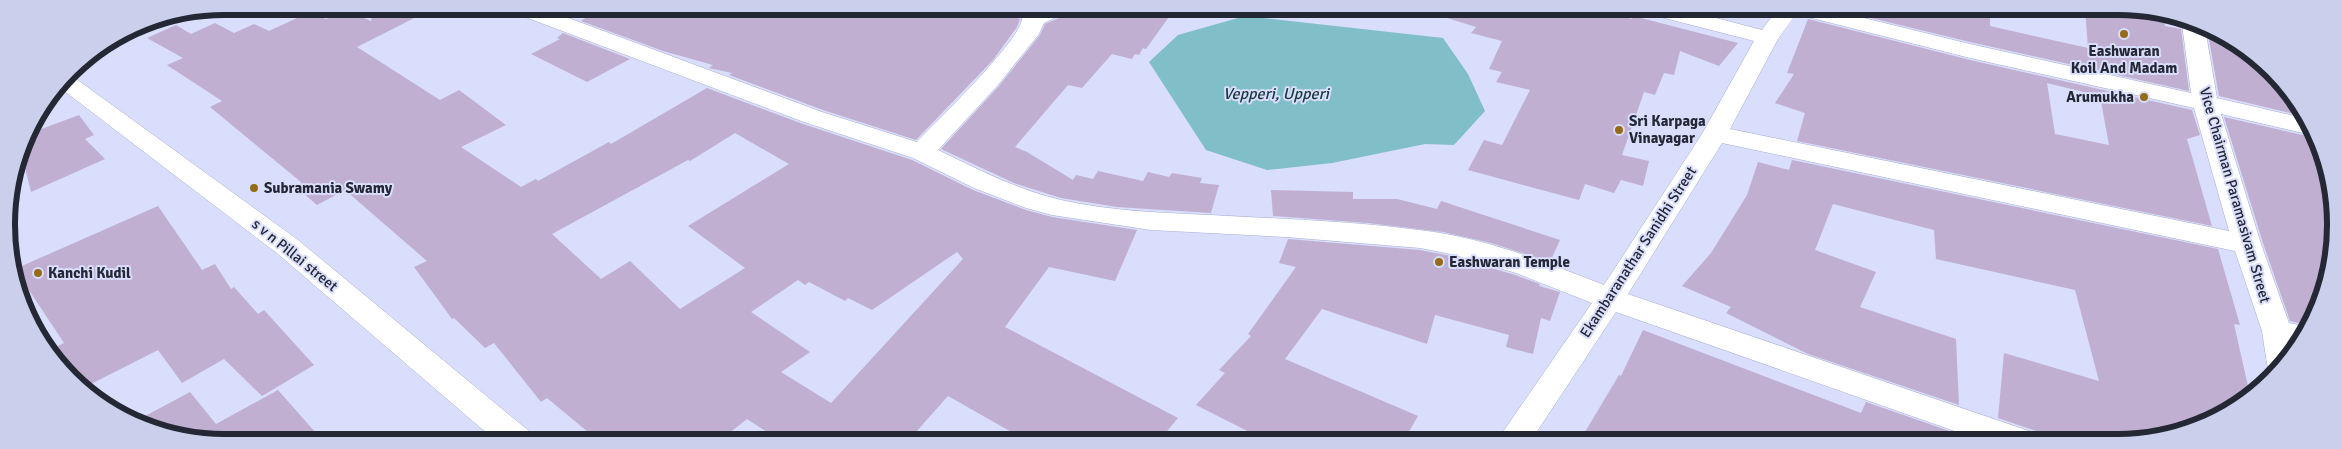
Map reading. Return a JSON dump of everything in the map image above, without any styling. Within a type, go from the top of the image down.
[{"type":"street","points":[[544,15],[813,117],[922,152],[983,182],[1036,202],[1062,209],[1151,221],[1286,228],[1420,240],[1452,245],[1526,266],[1610,299],[2000,434]]},
{"type":"street","points":[[1031,15],[1034,19]]},
{"type":"street","points":[[922,152],[990,80],[1031,29],[1034,19],[1042,15]]},
{"type":"street","points":[[1680,15],[1767,38]]},
{"type":"street","name":"Ekambaranathar Sanidhi Street","points":[[1517,434],[1610,299],[1715,134],[1767,38],[1784,15]]},
{"type":"street","points":[[1825,15],[1970,52],[2301,124]]},
{"type":"street","name":"Vice Chairman Paramasivam Street","points":[[2194,29],[2206,103],[2247,244],[2290,334],[2286,349]]},
{"type":"street","name":"s v n Pillai street","points":[[70,83],[288,247],[510,434]]},
{"type":"street","points":[[1715,134],[2247,244]]},
{"type":"water","name":"Vepperi, Upperi","points":[[1245,16],[1443,38],[1468,74],[1485,111],[1454,145],[1425,144],[1332,163],[1267,170],[1206,150],[1149,62],[1178,35]]},
{"type":"building","points":[[304,15],[317,15],[326,19],[334,15],[357,15],[371,21],[372,15],[420,15],[357,47],[440,100],[459,90],[506,125],[461,147],[521,187],[536,179],[538,181],[609,142],[611,144],[707,88],[803,124],[912,160],[973,190],[1026,210],[1052,217],[1137,230],[1115,281],[1049,267],[1005,327],[1178,418],[1165,434],[1015,434],[948,396],[914,434],[770,434],[747,419],[728,434],[591,434],[547,398],[541,402],[494,343],[485,348],[454,318],[452,319],[414,267],[427,261],[345,190],[317,205],[295,186],[302,183],[210,107],[222,101],[167,65],[183,58],[147,38],[176,25],[191,34],[215,23],[234,33],[254,24],[269,31]],"holes":[[[735,133],[789,164],[688,226],[745,268],[680,309],[630,261],[601,279],[552,234],[688,160],[690,161]],[[957,252],[963,259],[831,403],[781,372],[810,352],[751,312],[798,280],[805,285],[809,282],[845,301],[848,298],[872,310]]]},
{"type":"building","points":[[590,15],[1006,15],[1020,19],[1017,27],[993,60],[916,140],[823,110],[729,75],[732,73],[709,68],[713,65],[663,51],[581,21]]},
{"type":"building","points":[[1066,15],[1170,15],[1146,49],[1143,48],[1139,55],[1135,54],[1132,59],[1112,54],[1082,88],[1068,85],[1015,147],[1027,152],[1073,180],[1076,175],[1093,179],[1098,171],[1143,181],[1148,172],[1169,177],[1172,173],[1202,178],[1200,183],[1219,185],[1211,213],[1117,207],[1061,198],[1014,183],[941,149],[999,86],[1040,35],[1045,24]]},
{"type":"building","points":[[1437,15],[1619,15],[1632,19],[1633,16],[1738,43],[1719,66],[1680,51],[1674,75],[1664,73],[1655,95],[1644,92],[1622,155],[1649,161],[1643,186],[1621,180],[1614,193],[1585,184],[1579,200],[1468,170],[1484,140],[1502,145],[1530,90],[1496,82],[1502,72],[1489,69],[1502,41],[1471,33],[1476,27]]},
{"type":"building","points":[[1859,15],[1990,15],[1990,26],[2088,48],[2086,15],[2131,15],[2164,20],[2165,26],[2181,29],[2189,91]]},
{"type":"building","points":[[1808,19],[1970,60],[2192,110],[2200,135],[2187,139],[2212,226],[1797,141],[1805,113],[1775,103],[1794,74],[1787,73]],"holes":[[[2047,83],[2100,96],[2109,145],[2055,134]]]},
{"type":"building","points":[[563,33],[630,59],[587,82],[531,54],[560,39],[557,38]]},
{"type":"building","points":[[2208,36],[2234,50],[2256,67],[2275,86],[2296,114],[2219,96]]},
{"type":"building","points":[[79,115],[94,135],[85,139],[105,159],[31,192],[24,163],[38,130]]},
{"type":"building","points":[[2224,117],[2307,136],[2316,157],[2327,211],[2327,238],[2320,279],[2311,305],[2302,324],[2290,321],[2263,243]]},
{"type":"building","points":[[1792,160],[2218,249],[2240,325],[2234,324],[2248,388],[2234,399],[2198,418],[2172,427],[2131,434],[2037,434],[2036,431],[1998,418],[2004,353],[2099,381],[2075,290],[1936,259],[1934,230],[1833,204],[1815,250],[1876,272],[1860,307],[1956,339],[1959,405],[1808,354],[1726,313],[1731,307],[1682,286],[1711,253],[1747,195],[1758,162],[1789,170]]},
{"type":"building","points":[[1271,190],[1353,192],[1353,199],[1397,199],[1437,209],[1441,201],[1560,240],[1550,262],[1491,243],[1443,232],[1368,223],[1273,216]]},
{"type":"building","points":[[158,206],[202,270],[215,264],[231,289],[234,287],[258,314],[264,310],[314,365],[262,396],[224,359],[182,383],[158,350],[89,385],[76,373],[55,348],[64,343],[22,280],[19,267]]},
{"type":"building","points":[[1288,239],[1420,250],[1451,256],[1515,275],[1540,284],[1539,286],[1560,292],[1550,321],[1541,318],[1533,354],[1506,347],[1509,335],[1435,315],[1427,344],[1322,309],[1285,359],[1418,416],[1408,434],[1253,434],[1196,405],[1225,373],[1219,370],[1251,336],[1248,334],[1296,267],[1279,263]]},
{"type":"building","points":[[1643,330],[1861,413],[1866,402],[1958,434],[1584,434],[1619,375],[1621,376]]},
{"type":"building","points":[[278,390],[317,434],[211,434],[170,427],[143,417],[190,392],[216,424]]},
{"type":"place","name":"Eashwaran Koil And Madam","points":[[2124,34]]},
{"type":"place","name":"Arumukha","points":[[2144,97]]},
{"type":"place","name":"Sri Karpaga Vinayagar","points":[[1619,130]]},
{"type":"place","name":"Subramania Swamy","points":[[254,188]]},
{"type":"place","name":"Eashwaran Temple","points":[[1439,262]]},
{"type":"place","name":"Kanchi Kudil","points":[[38,273]]}]
